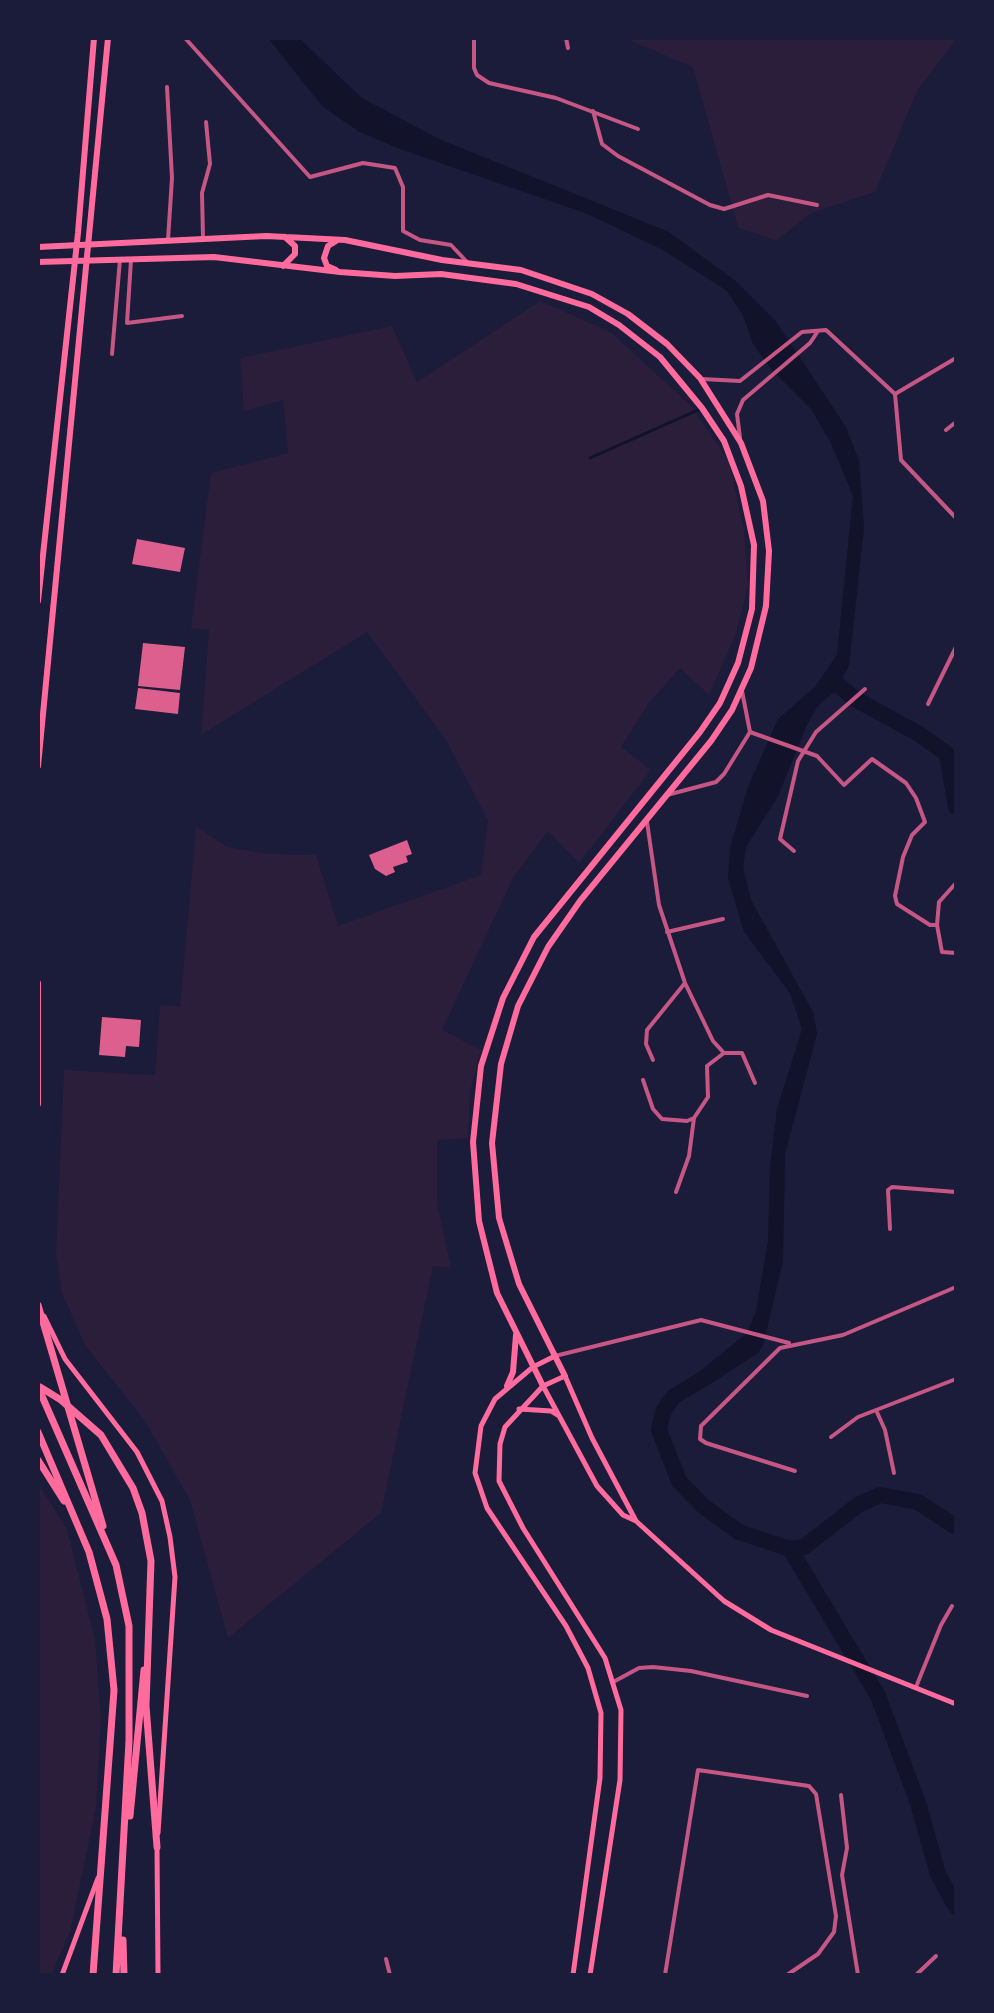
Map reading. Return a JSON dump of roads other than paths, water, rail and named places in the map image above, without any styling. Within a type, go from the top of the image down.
[{"type":"highway","points":[[38,1303],[68,1415],[116,1565],[129,1626],[131,1684],[116,1975]]},
{"type":"highway","points":[[38,1386],[116,1565]]},
{"type":"highway","points":[[38,1386],[83,1417],[119,1461],[137,1500],[151,1561],[146,1706],[157,1847]]},
{"type":"highway","points":[[38,1432],[84,1537],[107,1619],[114,1690],[93,1975]]},
{"type":"highway","points":[[38,1460],[84,1537]]},
{"type":"highway","points":[[124,1975],[121,1899],[150,1620]]},
{"type":"main road","points":[[38,601],[78,233],[94,38]]},
{"type":"main road","points":[[38,766],[88,276],[108,38]]},
{"type":"main road","points":[[38,247],[285,237],[338,240],[521,270],[592,294],[628,314],[667,344],[700,378],[741,443],[763,501],[769,551],[763,623],[742,691],[711,741],[580,901],[548,947],[518,1006],[501,1064],[492,1143],[499,1218],[519,1284],[592,1438],[636,1521]]},
{"type":"main road","points":[[283,266],[295,254],[295,246],[285,237]]},
{"type":"main road","points":[[338,240],[328,246],[324,258],[327,266],[340,272]]},
{"type":"main road","points":[[38,262],[214,257],[340,272],[395,276],[441,274],[516,284],[589,307],[619,325],[660,357],[702,408],[733,463],[750,517],[755,574],[752,609],[738,663],[720,703],[519,960],[490,1033],[481,1066],[473,1174],[479,1221],[490,1267],[533,1367],[597,1486],[623,1515],[636,1521],[707,1586],[755,1623],[956,1704]]},
{"type":"main road","points":[[38,568],[43,556]]},
{"type":"main road","points":[[38,983],[38,1104]]},
{"type":"main road","points":[[38,1303],[65,1359],[137,1452],[162,1501],[170,1537],[175,1577],[157,1847],[158,1975]]},
{"type":"main road","points":[[507,1386],[514,1364],[516,1331]]},
{"type":"main road","points":[[555,1356],[507,1386],[487,1410],[476,1447],[475,1473],[480,1492],[588,1668],[601,1713],[600,1778],[573,1975]]},
{"type":"main road","points":[[565,1376],[543,1386],[505,1427],[500,1444],[499,1481],[523,1528],[582,1616],[615,1681],[621,1710],[622,1756],[590,1975]]},
{"type":"main road","points":[[519,1409],[551,1411],[559,1417]]},
{"type":"main road","points":[[63,1974],[102,1868]]},
{"type":"street","points":[[185,38],[310,177],[363,163],[395,168],[403,187],[403,231],[420,240],[451,245],[468,263]]},
{"type":"street","points":[[474,38],[474,68],[477,75],[489,83],[556,98],[638,129]]},
{"type":"street","points":[[566,38],[568,48]]},
{"type":"street","points":[[167,87],[172,178],[168,242]]},
{"type":"street","points":[[593,111],[602,144],[618,156],[710,205],[724,209],[768,195],[817,205]]},
{"type":"street","points":[[203,240],[202,193],[210,164],[206,122]]},
{"type":"street","points":[[131,258],[127,323],[182,316]]},
{"type":"street","points":[[112,354],[120,259]]},
{"type":"street","points":[[700,378],[733,384],[802,332],[826,330],[895,394],[901,460],[956,518]]},
{"type":"street","points":[[741,443],[740,406],[767,377],[810,343],[818,331]]},
{"type":"street","points":[[895,394],[956,358]]},
{"type":"street","points":[[946,430],[956,422]]},
{"type":"street","points":[[928,704],[956,647]]},
{"type":"street","points":[[794,851],[780,839],[802,751],[816,732],[865,689]]},
{"type":"street","points":[[666,795],[716,782],[750,732],[742,691]]},
{"type":"street","points":[[750,732],[817,756],[844,785],[872,759],[906,783],[925,822],[912,835],[903,857],[895,896],[897,904],[930,925],[937,925]]},
{"type":"street","points":[[646,819],[653,880],[666,933],[685,983],[713,1041],[724,1053]]},
{"type":"street","points":[[956,883],[939,902],[937,925],[942,952],[956,953]]},
{"type":"street","points":[[666,933],[723,919]]},
{"type":"street","points":[[653,1060],[646,1044],[647,1030],[685,983]]},
{"type":"street","points":[[676,1192],[689,1156],[694,1118],[708,1097],[707,1066],[724,1053],[742,1053],[755,1083]]},
{"type":"street","points":[[643,1080],[653,1109],[662,1119],[694,1118]]},
{"type":"street","points":[[890,1229],[888,1190],[892,1187],[956,1192]]},
{"type":"street","points":[[795,1471],[706,1443],[699,1433],[710,1416],[780,1348],[843,1335],[956,1287]]},
{"type":"street","points":[[555,1356],[701,1320],[791,1344]]},
{"type":"street","points":[[831,1437],[851,1421],[956,1379]]},
{"type":"street","points":[[876,1410],[885,1430],[894,1473]]},
{"type":"street","points":[[916,1687],[952,1606]]},
{"type":"street","points":[[615,1681],[639,1668],[653,1667],[691,1671],[807,1696]]},
{"type":"street","points":[[665,1975],[698,1770],[809,1786],[816,1794],[836,1916],[834,1932],[818,1954],[787,1975]]},
{"type":"street","points":[[841,1795],[847,1848],[842,1875],[858,1975]]},
{"type":"street","points":[[916,1975],[936,1956]]},
{"type":"street","points":[[386,1959],[390,1975]]},
{"type":"waterway","points":[[590,458],[698,410]]},
{"type":"waterway","points":[[831,679],[855,699],[919,734],[947,754],[956,807]]},
{"type":"waterway","points":[[716,1371],[673,1397],[663,1412],[659,1430],[679,1481],[703,1506],[739,1532],[790,1549],[804,1547],[858,1505],[880,1495],[918,1502],[956,1527]]},
{"type":"waterway","points":[[790,1549],[878,1696],[918,1803],[938,1874],[956,1907]]}]
